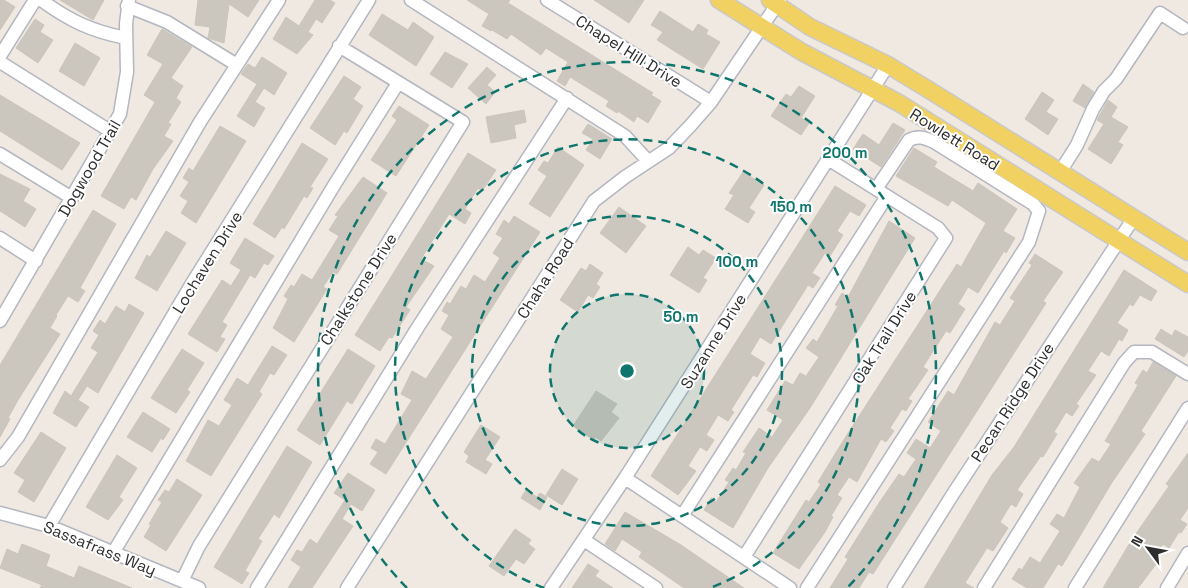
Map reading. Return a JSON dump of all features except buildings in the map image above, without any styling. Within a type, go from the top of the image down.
[{"type":"main road","name":"Rowlett Road","points":[[719,0],[802,52],[875,88],[1188,284]]},
{"type":"main road","name":"Rowlett Road","points":[[775,2],[822,33],[888,66],[1188,252]]},
{"type":"street","points":[[0,56],[34,0]]},
{"type":"street","points":[[41,0],[76,23],[89,29],[126,38]]},
{"type":"street","points":[[0,460],[18,436],[200,122],[280,0]]},
{"type":"street","name":"Lochaven Drive","points":[[49,526],[191,285],[368,0]]},
{"type":"street","points":[[411,0],[625,136],[648,161]]},
{"type":"street","name":"Chapel Hill Drive","points":[[547,0],[711,102]]},
{"type":"street","name":"Chaha Road","points":[[348,588],[594,202],[648,161],[669,148],[711,102],[761,28],[775,2]]},
{"type":"street","points":[[128,3],[166,22],[237,65]]},
{"type":"street","name":"Dogwood Trail","points":[[0,322],[120,114],[124,97],[128,3]]},
{"type":"street","points":[[1060,172],[1077,145],[1093,109],[1104,91],[1116,79],[1160,13],[1183,28]]},
{"type":"street","name":"Chalkstone Drive","points":[[182,582],[199,546],[463,122],[339,46]]},
{"type":"street","points":[[0,62],[110,131]]},
{"type":"street","name":"Suzanne Drive","points":[[551,588],[625,478],[888,66]]},
{"type":"street","points":[[113,553],[324,202],[398,83]]},
{"type":"street","points":[[257,588],[418,327],[567,98]]},
{"type":"street","points":[[807,588],[1029,242],[1039,216],[1039,211],[1033,204],[934,142],[924,138],[914,137],[908,140],[876,189]]},
{"type":"street","points":[[0,154],[72,198]]},
{"type":"street","name":"Oak Trail Drive","points":[[744,557],[945,242],[944,232],[828,159]]},
{"type":"street","points":[[682,516],[887,196]]},
{"type":"street","name":"Pecan Ridge Drive","points":[[894,588],[952,494],[1133,218]]},
{"type":"street","points":[[0,238],[36,261]]},
{"type":"street","points":[[984,588],[1124,362],[1134,352],[1152,352],[1188,374]]},
{"type":"street","points":[[1075,588],[1188,408]]},
{"type":"street","points":[[625,478],[790,588]]},
{"type":"street","name":"Sassafrass Way","points":[[0,513],[49,526],[199,588]]},
{"type":"street","points":[[584,540],[656,588]]},
{"type":"street","points":[[1166,588],[1188,553]]}]
